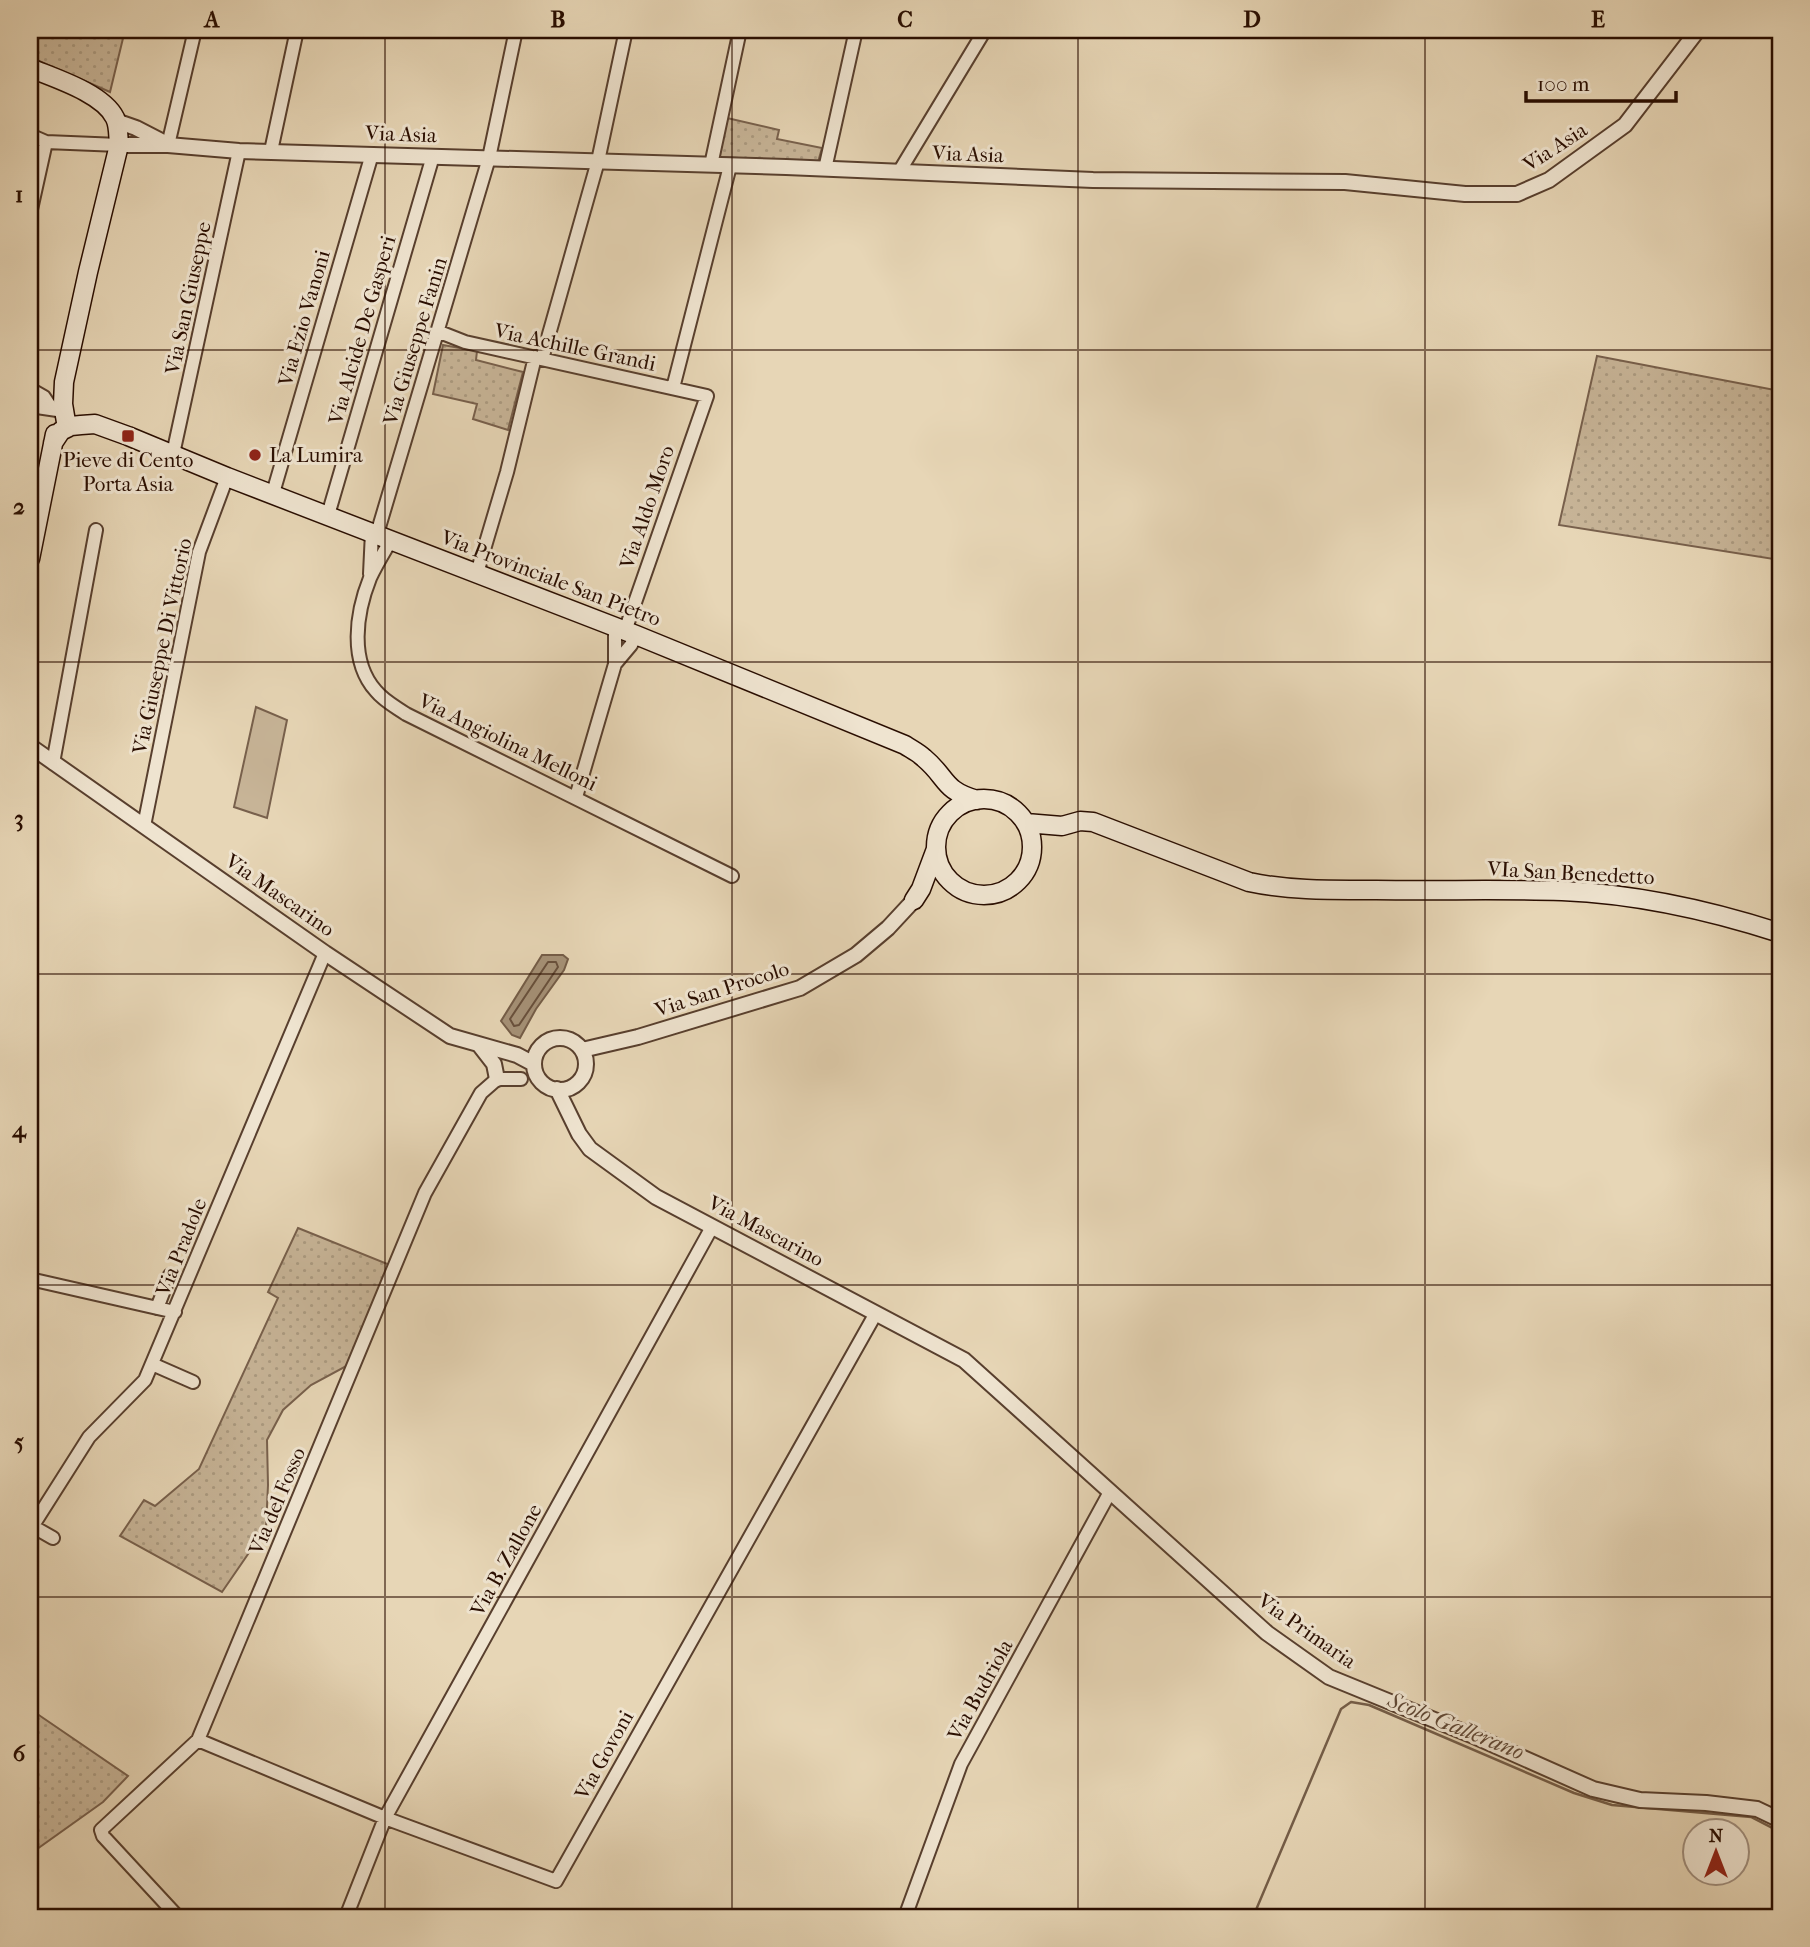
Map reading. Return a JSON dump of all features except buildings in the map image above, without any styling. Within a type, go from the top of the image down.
[{"type":"main road","points":[[30,68],[94,97],[108,108],[116,121],[119,145],[62,386],[59,416],[61,431],[54,443],[30,559]]},
{"type":"main road","name":"Via Provinciale San Pietro","points":[[59,416],[128,436],[625,631],[905,746],[924,758],[943,783]]},
{"type":"main road","points":[[936,848],[940,865],[953,884],[969,893],[980,895],[1001,892],[1012,886],[1023,876],[1032,850],[1026,823],[1012,808],[1000,802],[961,796],[943,783]]},
{"type":"main road","points":[[943,783],[947,817]]},
{"type":"main road","points":[[914,900],[921,889],[941,827],[947,817],[958,807],[977,800]]},
{"type":"main road","name":"VIa San Benedetto","points":[[1062,826],[1080,821],[1093,822],[1249,881],[1276,887],[1563,891],[1619,895],[1678,904],[1780,933]]},
{"type":"main road","points":[[1026,823],[1062,826]]},
{"type":"main road","points":[[1032,850],[1062,826]]},
{"type":"main road","points":[[914,900],[927,892],[953,884]]},
{"type":"street","points":[[168,145],[195,30]]},
{"type":"street","points":[[271,152],[297,30]]},
{"type":"street","name":"Via Giuseppe Fanin","points":[[380,535],[489,158],[516,30]]},
{"type":"street","points":[[477,573],[598,161],[626,30]]},
{"type":"street","points":[[711,165],[740,30]]},
{"type":"street","points":[[825,169],[856,30]]},
{"type":"street","points":[[899,172],[985,30]]},
{"type":"street","name":"Via Asia","points":[[119,145],[1093,180],[1345,182],[1465,194],[1517,194],[1549,180],[1625,125],[1698,30]]},
{"type":"street","name":"Via Asia","points":[[116,121],[168,145]]},
{"type":"street","points":[[30,135],[46,142],[119,145]]},
{"type":"street","points":[[30,209],[46,142]]},
{"type":"street","name":"Via San Giuseppe","points":[[173,454],[239,151]]},
{"type":"street","name":"Via Ezio Vanoni","points":[[272,494],[372,154]]},
{"type":"street","name":"Via Alcide De Gasperi","points":[[328,515],[433,156]]},
{"type":"street","points":[[673,388],[730,166]]},
{"type":"street","name":"Via Achille Grandi","points":[[438,331],[465,342],[706,396]]},
{"type":"street","points":[[32,390],[48,394],[62,386]]},
{"type":"street","points":[[32,390],[44,397],[59,416]]},
{"type":"street","name":"Via Aldo Moro","points":[[625,631],[706,396]]},
{"type":"street","points":[[30,406],[59,416]]},
{"type":"street","name":"Via Giuseppe Di Vittorio","points":[[144,826],[199,551],[227,477]]},
{"type":"street","points":[[53,763],[96,530]]},
{"type":"street","name":"Via Angiolina Melloni","points":[[370,578],[380,535]]},
{"type":"street","name":"Via Angiolina Melloni","points":[[380,535],[357,628],[357,643],[366,677],[376,691],[406,714],[732,876]]},
{"type":"street","points":[[615,664],[631,645],[625,631]]},
{"type":"street","points":[[576,797],[625,631]]},
{"type":"street","name":"Via Mascarino","points":[[30,746],[326,953],[450,1036],[517,1055],[536,1066]]},
{"type":"street","name":"Via San Procolo","points":[[584,1056],[800,988],[856,955],[888,928],[914,900]]},
{"type":"street","name":"Via Pradole","points":[[31,1528],[89,1437],[145,1380],[326,953]]},
{"type":"street","points":[[480,1046],[494,1064],[498,1079],[521,1079],[536,1066],[548,1041],[563,1038],[577,1044],[584,1056],[582,1077],[563,1088],[548,1087],[536,1066]]},
{"type":"street","name":"Via del Fosso","points":[[178,1917],[103,1836],[101,1830],[198,1740],[425,1193],[481,1093],[498,1079]]},
{"type":"street","name":"Via Mascarino","points":[[563,1088],[569,1115],[590,1149],[616,1170],[656,1197],[964,1360]]},
{"type":"street","name":"Via B. Zallone","points":[[346,1917],[385,1818],[712,1227]]},
{"type":"street","points":[[157,1308],[170,1275]]},
{"type":"street","points":[[30,1279],[175,1312]]},
{"type":"street","name":"Via Govoni","points":[[198,1740],[385,1818],[556,1881],[876,1313]]},
{"type":"street","name":"Via Primaria","points":[[964,1360],[1266,1633],[1329,1677],[1476,1737],[1592,1789],[1640,1800],[1757,1809],[1780,1820]]},
{"type":"street","points":[[152,1364],[193,1382]]},
{"type":"street","name":"Via Budriola","points":[[905,1917],[961,1765],[1110,1492]]},
{"type":"street","points":[[31,1528],[53,1538]]},
{"type":"shaded area","points":[[30,30],[125,30],[110,92],[30,57]]},
{"type":"shaded area","points":[[727,118],[779,130],[777,139],[822,148],[818,162],[719,157]]},
{"type":"shaded area","points":[[443,345],[477,351],[476,360],[523,372],[508,430],[473,419],[477,404],[433,394]]},
{"type":"shaded area","points":[[1597,356],[1780,391],[1780,560],[1559,525]]},
{"type":"shaded area","points":[[256,707],[287,720],[267,818],[234,807]]},
{"type":"shaded area","points":[[298,1228],[390,1265],[352,1363],[311,1385],[283,1410],[267,1440],[266,1528],[222,1592],[120,1536],[144,1500],[155,1506],[199,1469],[278,1298],[268,1292]]},
{"type":"shaded area","points":[[30,1709],[128,1776],[103,1802],[30,1854]]},
{"type":"water","points":[[542,955],[563,955],[568,959],[564,970],[536,1009],[520,1038],[512,1035],[501,1021]]},
{"type":"waterway","name":"Scolo Gallerano","points":[[1253,1917],[1341,1709],[1351,1702],[1369,1705],[1574,1793],[1612,1805],[1751,1817],[1780,1832]]},
{"type":"place","name":"Pieve di Cento Porta Asia","points":[[128,436]]},
{"type":"place","name":"La Lumira","points":[[255,455]]}]
